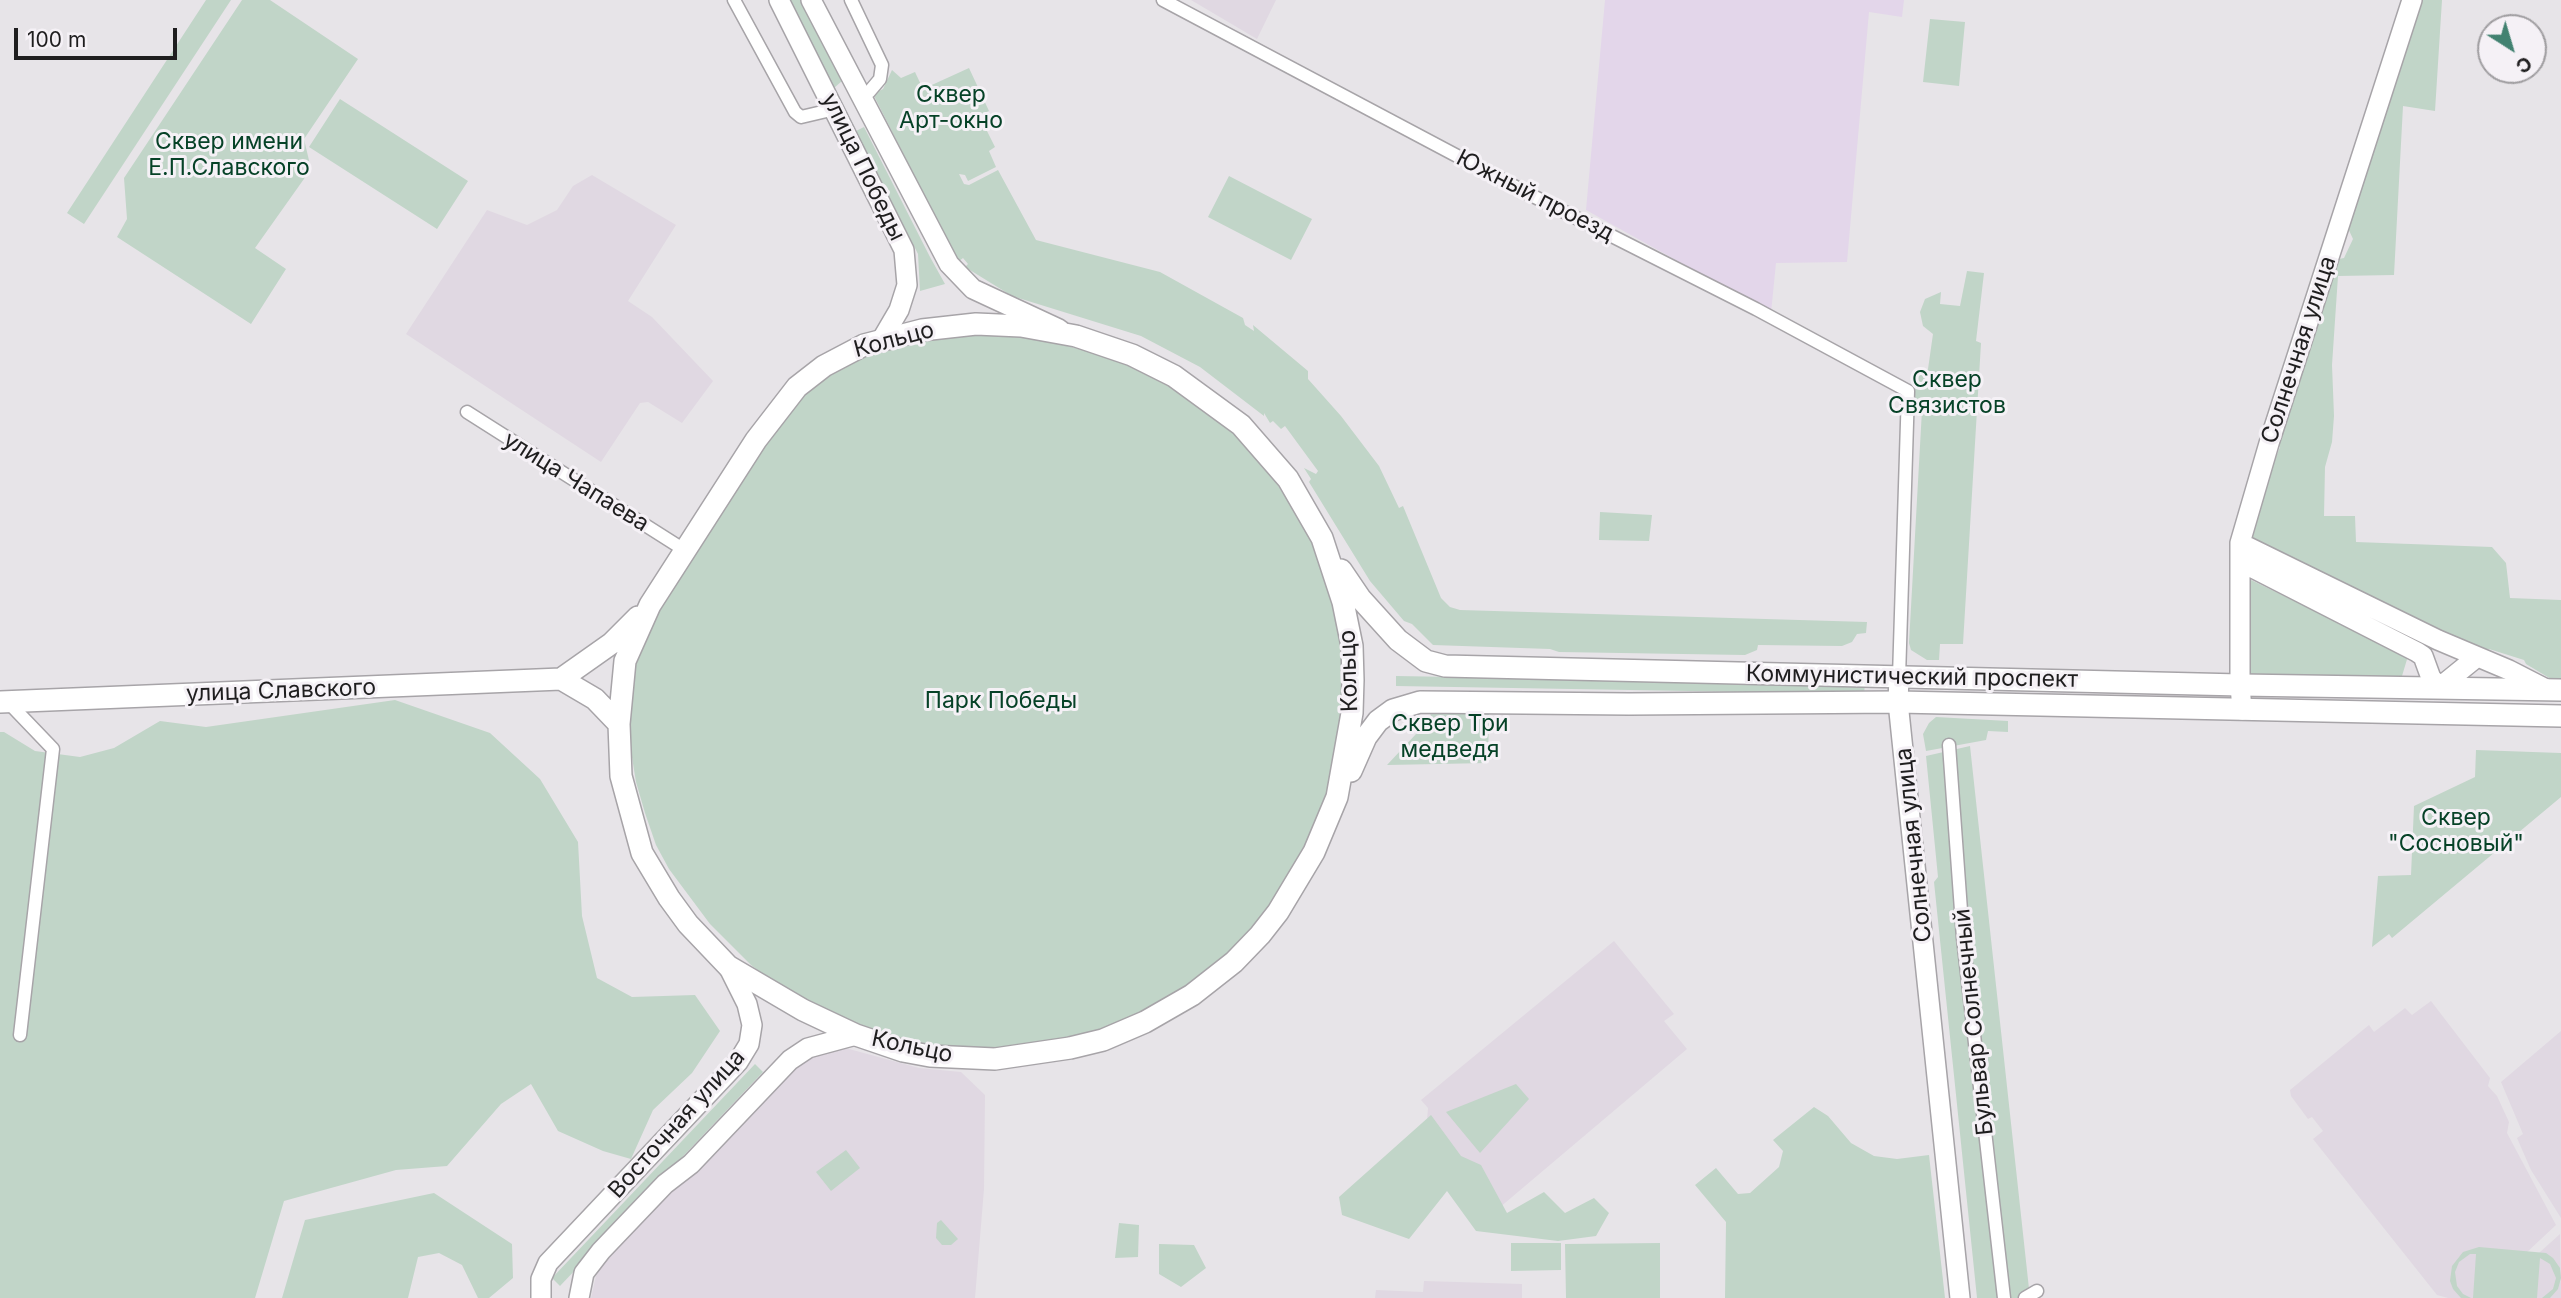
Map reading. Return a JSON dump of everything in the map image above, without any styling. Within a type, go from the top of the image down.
[{"type":"main road","name":"Кольцо","points":[[976,324],[1021,326],[1076,336],[1149,362],[1198,392],[1241,425],[1288,479],[1322,538],[1343,602],[1352,646],[1352,713],[1337,797],[1314,852],[1278,912],[1234,962],[1192,995],[1145,1022],[1103,1040],[1070,1048],[995,1059],[930,1056],[903,1051],[856,1035],[812,1014],[728,967],[681,915],[642,853],[621,776],[619,724],[625,661],[650,605],[756,440],[797,387],[824,366],[847,352],[882,339],[922,330],[976,324]]},
{"type":"main road","name":"Коммунистический проспект","points":[[1322,538],[1360,598],[1379,620],[1416,655],[1435,665],[2554,690]]},
{"type":"main road","points":[[619,724],[595,699],[561,679],[612,643],[650,605]]},
{"type":"main road","name":"улица Славского","points":[[4,702],[561,679]]},
{"type":"main road","name":"Коммунистический проспект","points":[[1337,797],[1366,737],[1384,715],[1420,702],[1898,702],[2561,716]]},
{"type":"street","name":"улица Победы","points":[[734,0],[790,107],[801,117],[835,109]]},
{"type":"street","name":"улица Победы","points":[[779,0],[904,250],[907,285],[899,310],[882,339]]},
{"type":"street","name":"улица Победы","points":[[811,0],[949,264],[973,289],[1076,336]]},
{"type":"street","points":[[835,109],[869,92],[880,79],[883,65],[851,0]]},
{"type":"street","name":"Южный проезд","points":[[1163,0],[1908,391]]},
{"type":"street","name":"Солнечная улица","points":[[2242,710],[2241,553],[2270,440],[2412,0]]},
{"type":"street","name":"Солнечная улица","points":[[1908,391],[1898,702],[1960,1298]]},
{"type":"street","name":"улица Чапаева","points":[[467,412],[686,551]]},
{"type":"street","points":[[2241,553],[2554,690]]},
{"type":"street","points":[[2241,553],[2417,652],[2427,663],[2431,678],[2440,687]]},
{"type":"street","points":[[2438,640],[2439,714]]},
{"type":"street","points":[[2402,687],[2411,680],[2417,652]]},
{"type":"street","points":[[2440,687],[2477,657]]},
{"type":"street","points":[[4,702],[53,749],[20,1035]]},
{"type":"street","name":"Бульвар Солнечный","points":[[1949,745],[1964,938],[2004,1298]]},
{"type":"street","name":"Восточная улица","points":[[541,1298],[541,1279],[548,1264],[738,1062],[749,1044],[752,1025],[747,1004],[728,967]]},
{"type":"street","points":[[579,1298],[584,1273],[601,1251],[666,1184],[691,1164],[790,1060],[808,1048],[856,1035]]},
{"type":"street","points":[[2025,1298],[2038,1291]]},
{"type":"shaded area","points":[[1191,0],[1276,0],[1257,39]]},
{"type":"shaded area","points":[[1605,0],[1904,0],[1902,17],[1869,12],[1847,262],[1776,263],[1771,313],[1586,210]]},
{"type":"shaded area","points":[[592,175],[676,225],[628,301],[652,317],[713,381],[682,423],[648,402],[640,403],[601,462],[406,334],[487,210],[527,225],[557,210],[573,186]]},
{"type":"shaded area","points":[[1614,941],[1674,1014],[1664,1021],[1687,1049],[1499,1208],[1427,1120],[1428,1108],[1421,1100]]},
{"type":"shaded area","points":[[2431,1001],[2490,1078],[2488,1086],[2497,1096],[2509,1122],[2507,1133],[2556,1225],[2478,1298],[2448,1298],[2437,1295],[2313,1139],[2323,1131],[2312,1117],[2308,1119],[2291,1096],[2290,1090],[2369,1025],[2374,1032],[2405,1008],[2412,1015]]},
{"type":"shaded area","points":[[2561,1031],[2561,1218],[2531,1170],[2517,1138],[2523,1134],[2501,1082]]},
{"type":"shaded area","points":[[838,1046],[919,1068],[961,1072],[985,1095],[984,1189],[975,1298],[591,1298],[596,1276],[608,1255],[668,1193],[807,1056]]},
{"type":"shaded area","points":[[2560,1234],[2561,1298],[2489,1298]]},
{"type":"shaded area","points":[[1424,1281],[1522,1284],[1522,1298],[1375,1298],[1376,1290],[1423,1292]]},
{"type":"green space","points":[[206,0],[231,0],[84,224],[67,213]]},
{"type":"green space","name":"Сквер имени Е.П.Славского","points":[[242,0],[270,0],[358,59],[304,139],[311,169],[255,248],[286,269],[251,324],[117,237],[127,219],[124,178]]},
{"type":"green space","points":[[790,0],[801,0],[842,81],[834,88]]},
{"type":"green space","points":[[2419,0],[2442,0],[2435,111],[2403,106],[2394,275],[2338,276],[2332,365],[2334,416],[2332,442],[2325,467],[2324,516],[2355,516],[2356,542],[2492,547],[2506,563],[2510,598],[2561,600],[2561,682],[2556,682],[2526,664],[2524,660],[2489,649],[2471,651],[2251,538],[2269,460],[2276,457],[2280,447],[2274,439],[2334,260],[2344,258],[2353,239],[2347,226]]},
{"type":"green space","points":[[1930,19],[1965,22],[1959,86],[1923,82]]},
{"type":"green space","name":"Сквер Арт-окно","points":[[969,68],[989,111],[979,115],[995,147],[989,151],[996,167],[968,181],[965,175],[959,174],[964,184],[969,185],[998,170],[1036,240],[1160,272],[1243,318],[1245,325],[1254,331],[1253,325],[1308,371],[1308,379],[1341,416],[1379,466],[1399,508],[1403,506],[1441,598],[1450,607],[1460,610],[1867,622],[1866,633],[1857,634],[1852,642],[1842,646],[1758,645],[1757,650],[1745,655],[1559,652],[1550,649],[1433,645],[1412,624],[1404,621],[1370,581],[1309,482],[1311,479],[1304,468],[1316,474],[1318,471],[1285,426],[1281,429],[1273,421],[1270,423],[1264,413],[1264,416],[1200,367],[1141,336],[1012,296],[965,267],[968,264],[963,258],[958,262],[873,94],[883,89],[892,70],[901,78],[915,72],[923,89]]},
{"type":"green space","points":[[340,99],[468,181],[437,229],[309,147]]},
{"type":"green space","points":[[864,127],[945,284],[920,291],[918,254],[856,131]]},
{"type":"green space","points":[[1229,176],[1312,219],[1291,260],[1208,217]]},
{"type":"green space","name":"Сквер Связистов","points":[[1967,271],[1984,273],[1976,341],[1981,343],[1963,644],[1940,644],[1939,660],[1927,660],[1911,650],[1909,643],[1922,410],[1913,408],[1917,374],[1928,369],[1933,334],[1923,326],[1920,312],[1925,299],[1941,292],[1940,304],[1960,306]]},
{"type":"green space","name":"Парк Победы","points":[[960,333],[1018,334],[1120,359],[1167,382],[1238,434],[1272,476],[1307,531],[1320,559],[1336,612],[1344,660],[1342,731],[1325,806],[1308,845],[1272,905],[1240,943],[1200,978],[1162,1003],[1100,1030],[1075,1038],[986,1050],[912,1043],[840,1019],[774,983],[751,965],[710,924],[669,869],[656,845],[636,782],[628,733],[634,661],[645,633],[766,440],[799,397],[820,379],[881,347]]},
{"type":"green space","points":[[1600,512],[1652,515],[1649,541],[1599,540]]},
{"type":"green space","points":[[2249,579],[2408,656],[2402,676],[2248,676]]},
{"type":"green space","points":[[1396,676],[1865,684],[1864,694],[1396,686]]},
{"type":"green space","points":[[395,700],[490,733],[540,779],[578,842],[582,916],[597,978],[632,997],[695,995],[720,1031],[692,1073],[653,1110],[631,1159],[603,1151],[558,1131],[531,1084],[501,1104],[447,1166],[396,1170],[284,1201],[255,1298],[0,1298],[0,732],[35,751],[80,757],[114,748],[160,721],[206,727]]},
{"type":"green space","name":"Сквер Три медведя","points":[[1430,711],[1489,712],[1488,763],[1387,765],[1431,718]]},
{"type":"green space","points":[[1936,717],[2008,721],[2008,732],[1988,731],[1986,740],[1926,751],[1923,734]]},
{"type":"green space","points":[[1970,746],[2030,1298],[1977,1298],[1934,882],[1938,877],[1926,756]]},
{"type":"green space","name":"Сквер \"Сосновый\"","points":[[2476,750],[2561,753],[2561,797],[2392,938],[2389,934],[2372,947],[2378,876],[2411,875],[2414,806],[2475,777]]},
{"type":"green space","points":[[755,1064],[763,1072],[560,1286],[552,1278]]},
{"type":"green space","points":[[1516,1084],[1529,1099],[1480,1153],[1446,1112]]},
{"type":"green space","points":[[1814,1107],[1828,1116],[1851,1143],[1874,1156],[1897,1159],[1929,1155],[1945,1298],[1725,1298],[1726,1222],[1695,1185],[1716,1168],[1738,1194],[1750,1193],[1779,1167],[1783,1151],[1773,1140]]},
{"type":"green space","points":[[1431,1115],[1461,1156],[1481,1165],[1507,1213],[1544,1192],[1565,1213],[1594,1198],[1609,1213],[1596,1236],[1558,1241],[1476,1231],[1447,1191],[1409,1239],[1342,1215],[1339,1197]]},
{"type":"green space","points":[[846,1150],[860,1168],[831,1191],[816,1172]]},
{"type":"green space","points":[[434,1193],[512,1244],[513,1278],[489,1298],[478,1298],[462,1265],[439,1253],[418,1257],[408,1298],[282,1298],[305,1220]]},
{"type":"green space","points":[[941,1220],[958,1239],[951,1245],[942,1245],[936,1238],[937,1223]]},
{"type":"green space","points":[[1119,1223],[1139,1225],[1138,1257],[1115,1258]]},
{"type":"green space","points":[[1511,1243],[1561,1243],[1561,1270],[1511,1271]]},
{"type":"green space","points":[[1660,1243],[1660,1298],[1566,1298],[1565,1244]]},
{"type":"green space","points":[[1159,1244],[1194,1245],[1206,1268],[1181,1287],[1159,1274]]},
{"type":"green space","points":[[2479,1247],[2546,1253],[2560,1268],[2558,1289],[2550,1298],[2542,1298],[2553,1289],[2556,1278],[2550,1264],[2540,1258],[2537,1298],[2473,1298],[2476,1254],[2470,1254],[2459,1262],[2455,1272],[2457,1286],[2463,1294],[2471,1298],[2461,1298],[2450,1281],[2452,1266],[2463,1252]]}]
